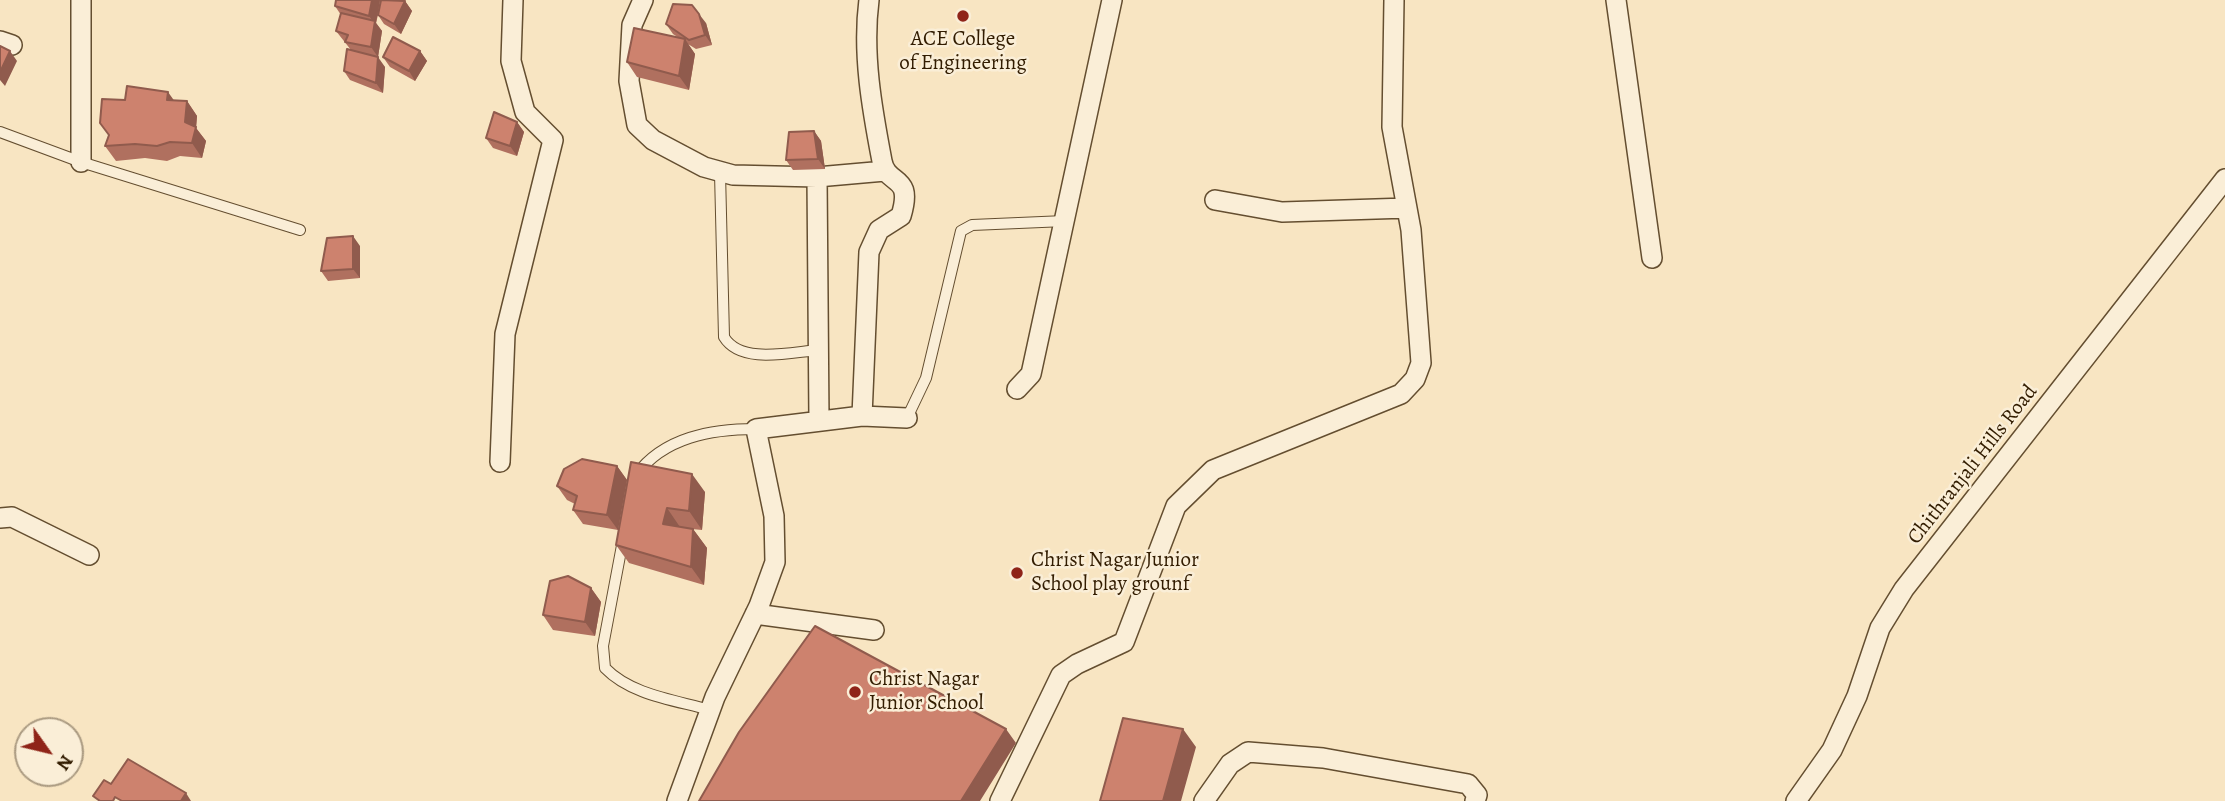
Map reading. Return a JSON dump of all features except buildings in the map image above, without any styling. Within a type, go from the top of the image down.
[{"type":"street","points":[[81,0],[81,162]]},
{"type":"street","points":[[500,462],[505,334],[553,140],[525,112],[511,61],[513,0]]},
{"type":"street","points":[[643,0],[635,14],[629,81],[637,125],[644,134],[667,149],[720,173],[817,177],[885,171],[902,184],[905,192],[901,216],[879,230],[869,252],[862,416]]},
{"type":"street","points":[[869,0],[866,49],[885,171]]},
{"type":"street","points":[[1017,389],[1031,374],[1112,0]]},
{"type":"street","points":[[1000,801],[1061,675],[1076,664],[1124,642],[1176,506],[1189,492],[1213,470],[1382,404],[1401,394],[1415,379],[1421,363],[1407,208],[1392,127],[1394,0]]},
{"type":"street","points":[[1616,0],[1652,258]]},
{"type":"street","points":[[817,177],[819,421]]},
{"type":"street","name":"Chithranjali Hills Road","points":[[1796,801],[1832,750],[1857,696],[1880,628],[1904,589],[2225,180]]},
{"type":"street","points":[[1215,200],[1282,212],[1407,208]]},
{"type":"street","points":[[677,801],[710,710],[755,614],[775,562],[774,516],[756,429],[862,416],[907,418]]},
{"type":"street","points":[[0,518],[12,517],[89,555]]},
{"type":"street","points":[[755,614],[874,630]]},
{"type":"street","points":[[1204,801],[1230,764],[1248,752],[1323,758],[1468,785],[1477,795],[1475,801]]},
{"type":"lane","points":[[0,132],[81,162],[300,230]]},
{"type":"lane","points":[[720,173],[724,337],[728,344],[750,354],[818,350]]},
{"type":"lane","points":[[907,418],[926,378],[961,231],[972,225],[1065,220]]},
{"type":"lane","points":[[632,484],[643,465],[662,450],[696,435],[721,429],[756,429]]},
{"type":"lane","points":[[624,528],[603,646],[605,668],[623,682],[646,692],[710,710]]},
{"type":"place","name":"ACE College of Engineering","points":[[963,16]]},
{"type":"place","name":"Christ Nagar Junior School play grounf","points":[[1017,573]]},
{"type":"place","name":"Christ Nagar Junior School","points":[[855,692]]}]
